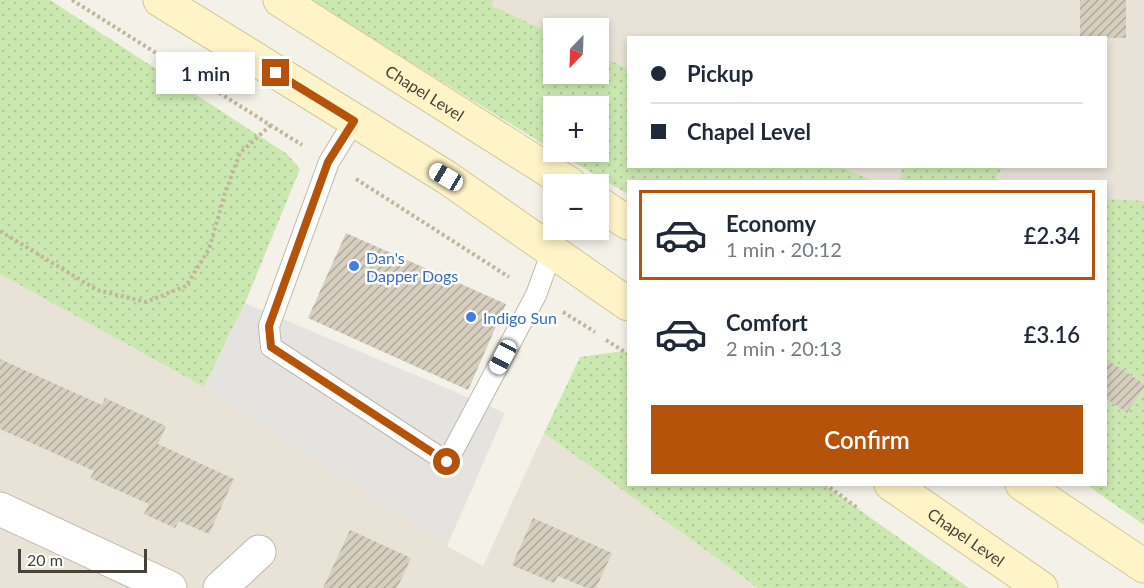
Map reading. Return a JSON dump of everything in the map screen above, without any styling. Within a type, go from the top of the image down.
[{"type":"main road","points":[[160,0],[446,177],[627,303]]},
{"type":"main road","name":"Chapel Level","points":[[280,0],[554,174]]},
{"type":"main road","points":[[609,210],[627,222]]},
{"type":"main road","name":"Chapel Level","points":[[894,486],[1041,588]]},
{"type":"main road","points":[[1025,486],[1144,566]]},
{"type":"street","points":[[0,509],[170,588]]},
{"type":"street","points":[[220,588],[259,552]]},
{"type":"lane","points":[[354,121],[324,172],[269,326],[271,347],[447,462],[537,295],[552,251]]},
{"type":"path","points":[[0,231],[97,291],[146,302],[186,286],[209,249],[225,192],[240,153],[271,125]]},
{"type":"shaded area","points":[[431,0],[1144,0],[1144,482],[1107,459],[1107,180],[695,180],[677,168],[1107,168],[1107,36],[627,36],[627,133],[609,116],[609,96],[582,96],[563,84],[609,84],[609,18],[543,18],[543,71]]},
{"type":"shaded area","points":[[0,274],[204,387],[447,546],[483,566],[544,433],[758,588],[0,588]]},
{"type":"shaded area","points":[[245,303],[505,413],[447,546],[204,387]]},
{"type":"green space","points":[[0,0],[50,0],[287,154],[300,169],[245,303],[204,387],[0,274]]},
{"type":"green space","points":[[310,0],[493,0],[492,6],[543,29],[543,84],[609,84],[609,60],[627,69],[627,168],[842,168],[871,180],[627,180],[627,193],[609,183],[609,174],[594,174],[573,162],[609,162],[609,96],[543,96],[543,144]]},
{"type":"green space","points":[[902,168],[1002,168],[996,180],[900,180]]},
{"type":"green space","points":[[1107,199],[1144,201],[1144,525],[1088,486],[1107,486]]},
{"type":"green space","points":[[624,351],[627,353],[627,486],[826,486],[969,588],[758,588],[544,433],[580,357]]},
{"type":"building","points":[[1080,0],[1126,0],[1126,38],[1080,36]]},
{"type":"building","points":[[346,233],[506,304],[468,390],[308,318]]},
{"type":"building","points":[[0,359],[102,405],[105,398],[166,426],[158,444],[234,479],[209,534],[179,521],[175,528],[144,514],[149,504],[90,478],[94,471],[0,429]]},
{"type":"building","points":[[1107,360],[1144,384],[1127,413],[1107,399]]},
{"type":"building","points":[[533,518],[612,553],[596,588],[587,588],[558,576],[554,583],[512,565]]},
{"type":"building","points":[[350,530],[411,558],[397,588],[323,588]]},
{"type":"place","name":"Dan's Dapper Dogs","points":[[354,266]]},
{"type":"place","name":"Indigo Sun","points":[[471,317]]},
{"type":"route","points":[[276,73],[354,121],[328,162],[269,326],[271,347],[447,462]]}]
